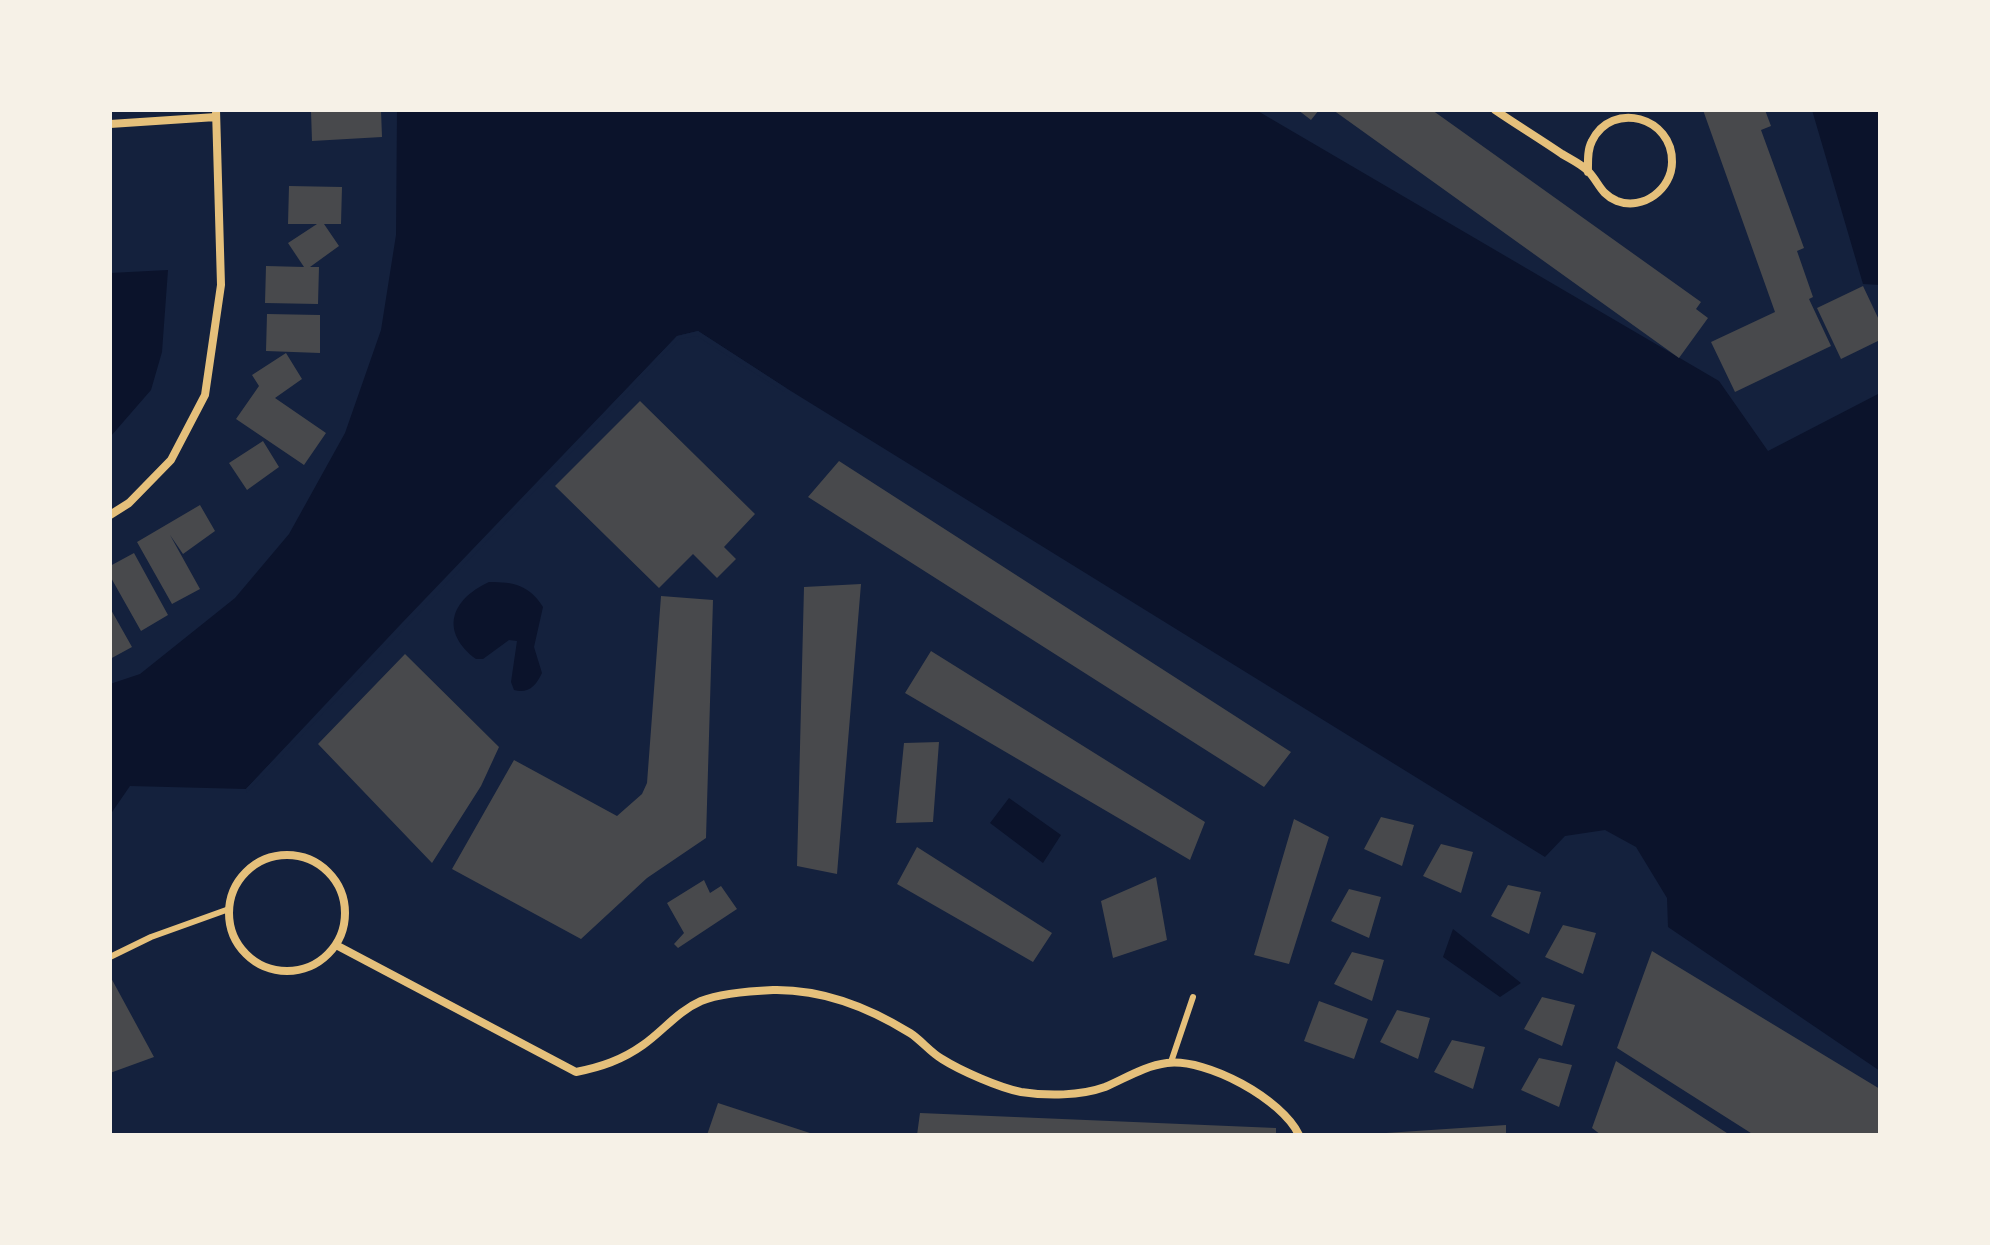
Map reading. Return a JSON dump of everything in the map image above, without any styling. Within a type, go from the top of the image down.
[{"type":"street","points":[[1495,110],[1588,172],[1599,191],[1619,202],[1641,203],[1661,191],[1672,172],[1673,149],[1662,130],[1642,119],[1620,118],[1600,130],[1591,142],[1588,172]]},
{"type":"street","points":[[110,124],[216,114],[221,285],[205,395],[171,460],[129,503],[110,515]]},
{"type":"street","points":[[278,855],[297,855],[315,861],[330,873],[341,889],[345,918],[336,945],[323,959],[306,968],[288,971],[269,968],[252,959],[239,945],[231,928],[229,909],[234,891],[244,874],[259,862],[278,855]]},
{"type":"street","points":[[336,945],[576,1072],[607,1066],[643,1045],[672,1019],[714,997],[771,990],[814,992],[871,1011],[912,1034],[942,1059],[1018,1091],[1061,1095],[1103,1088],[1146,1067],[1171,1062],[1194,1066],[1249,1086],[1292,1120],[1299,1135]]},
{"type":"lane","points":[[110,957],[151,937],[229,909]]},
{"type":"lane","points":[[1171,1062],[1193,997]]},
{"type":"water","points":[[397,110],[1256,110],[1719,381],[1768,451],[1880,393],[1880,1071],[1668,927],[1667,898],[1636,847],[1605,830],[1565,836],[1545,857],[698,331],[677,336],[246,789],[130,786],[110,815],[110,684],[140,674],[235,598],[289,534],[345,433],[381,330],[396,235]]},
{"type":"water","points":[[1812,110],[1880,110],[1880,285],[1863,284]]},
{"type":"water","points":[[168,270],[162,352],[151,390],[111,436],[110,273]]},
{"type":"water","points":[[489,582],[520,586],[543,607],[534,647],[542,673],[527,690],[514,690],[511,682],[517,641],[509,640],[483,659],[476,659],[457,638],[454,617],[458,607],[476,589]]},
{"type":"water","points":[[1009,798],[1061,835],[1043,863],[990,823]]},
{"type":"water","points":[[1453,929],[1521,983],[1500,997],[1443,957]]},
{"type":"pier","points":[[698,331],[786,388],[784,392],[697,336],[679,339],[247,793],[246,789],[401,624],[677,336]]},
{"type":"building","points":[[381,110],[382,137],[312,141],[311,111]]},
{"type":"building","points":[[1298,110],[1319,110],[1311,120]]},
{"type":"building","points":[[1333,110],[1432,110],[1701,302],[1696,309],[1708,318],[1679,358]]},
{"type":"building","points":[[1703,110],[1765,110],[1771,126],[1761,130],[1804,248],[1797,251],[1813,297],[1809,299],[1831,346],[1735,392],[1711,342],[1775,312]]},
{"type":"building","points":[[289,186],[342,187],[341,224],[324,224],[339,246],[310,267],[319,267],[318,304],[265,303],[266,266],[304,267],[288,243],[317,224],[288,224]]},
{"type":"building","points":[[1863,286],[1880,322],[1880,340],[1841,359],[1817,308]]},
{"type":"building","points":[[267,314],[320,315],[320,353],[266,351]]},
{"type":"building","points":[[286,353],[302,379],[275,398],[326,433],[304,465],[236,419],[259,386],[252,375]]},
{"type":"building","points":[[640,401],[755,514],[724,547],[736,559],[717,578],[693,554],[659,588],[555,486]]},
{"type":"building","points":[[263,441],[279,467],[247,490],[229,463]]},
{"type":"building","points":[[839,461],[1291,752],[1264,787],[808,497]]},
{"type":"building","points":[[200,505],[215,531],[183,554],[170,535],[200,589],[172,604],[137,542]]},
{"type":"building","points":[[134,553],[168,615],[141,631],[110,576],[110,566]]},
{"type":"building","points":[[861,584],[837,874],[797,866],[804,587]]},
{"type":"building","points":[[661,596],[713,600],[706,838],[647,878],[581,939],[452,869],[514,760],[617,816],[642,794],[647,783]]},
{"type":"building","points":[[110,608],[132,647],[110,659]]},
{"type":"building","points":[[931,651],[1205,822],[1190,860],[905,693]]},
{"type":"building","points":[[405,654],[499,747],[481,786],[432,863],[318,744]]},
{"type":"building","points":[[939,742],[933,822],[896,823],[904,743]]},
{"type":"building","points":[[1381,817],[1414,825],[1402,866],[1364,849]]},
{"type":"building","points":[[1294,819],[1329,837],[1289,964],[1254,955]]},
{"type":"building","points":[[1441,844],[1473,852],[1461,893],[1423,876]]},
{"type":"building","points":[[917,847],[1052,933],[1033,962],[897,884]]},
{"type":"building","points":[[1156,877],[1167,940],[1113,958],[1101,901]]},
{"type":"building","points":[[704,880],[710,893],[721,886],[737,909],[678,948],[674,944],[684,933],[667,903]]},
{"type":"building","points":[[1508,885],[1541,892],[1529,934],[1491,916]]},
{"type":"building","points":[[1349,889],[1381,897],[1369,938],[1331,921]]},
{"type":"building","points":[[1563,925],[1596,933],[1583,974],[1545,957]]},
{"type":"building","points":[[1652,951],[1880,1089],[1880,1135],[1754,1135],[1617,1048]]},
{"type":"building","points":[[1352,952],[1384,960],[1372,1001],[1334,984]]},
{"type":"building","points":[[110,976],[154,1057],[110,1073]]},
{"type":"building","points":[[1542,997],[1575,1005],[1562,1046],[1524,1029]]},
{"type":"building","points":[[1319,1001],[1368,1019],[1354,1059],[1304,1041]]},
{"type":"building","points":[[1397,1010],[1430,1018],[1418,1059],[1380,1042]]},
{"type":"building","points":[[1452,1040],[1485,1047],[1473,1089],[1434,1072]]},
{"type":"building","points":[[1539,1058],[1572,1065],[1559,1107],[1521,1090]]},
{"type":"building","points":[[1616,1061],[1730,1135],[1601,1135],[1592,1128]]},
{"type":"building","points":[[718,1103],[813,1134],[813,1135],[707,1135]]},
{"type":"building","points":[[920,1113],[1276,1128],[1276,1135],[917,1135]]},
{"type":"building","points":[[1506,1125],[1506,1135],[1386,1135],[1386,1133]]}]
